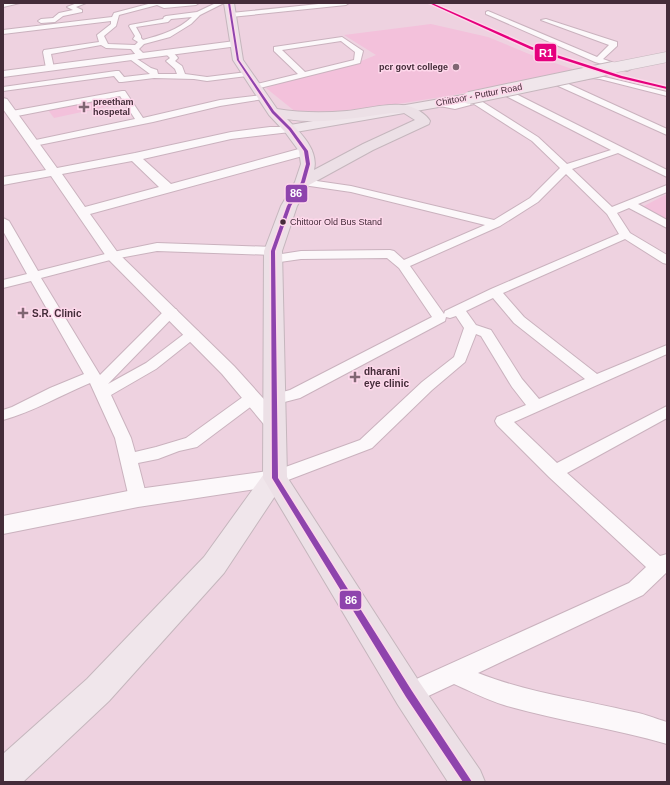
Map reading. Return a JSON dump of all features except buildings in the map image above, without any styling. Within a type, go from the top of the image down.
[{"type":"highway","points":[[229,3],[238,60],[273,112],[290,129],[306,151],[308,164],[303,182],[289,206],[273,255],[273,400],[275,478],[409,694],[468,782]]},
{"type":"highway","points":[[273,112],[299,117],[346,115],[392,109],[407,109],[424,121]]},
{"type":"highway","points":[[303,182],[368,146],[424,121]]},
{"type":"main road","name":"Chittoor - Puttur Road","points":[[290,129],[443,104],[667,57]]},
{"type":"main road","points":[[424,121],[437,115],[443,104]]},
{"type":"main road","points":[[3,777],[98,690],[214,565],[275,478]]},
{"type":"street","points":[[3,5],[18,3]]},
{"type":"street","points":[[44,13],[33,20],[54,20],[61,14],[80,11],[70,7],[83,3]]},
{"type":"street","points":[[108,10],[129,6],[196,3]]},
{"type":"street","points":[[231,15],[346,3]]},
{"type":"street","points":[[152,22],[140,14],[158,4]]},
{"type":"street","points":[[3,74],[131,58],[140,48],[168,36],[189,23],[198,14],[216,4]]},
{"type":"street","points":[[103,44],[100,35],[114,26],[116,14],[129,6]]},
{"type":"street","points":[[71,13],[73,16],[87,14]]},
{"type":"street","points":[[488,13],[598,60],[627,69],[667,61]]},
{"type":"street","points":[[140,48],[137,39],[138,36],[132,26],[168,20],[166,18],[177,16],[198,14]]},
{"type":"street","points":[[3,32],[115,19]]},
{"type":"street","points":[[544,20],[614,44],[598,60]]},
{"type":"street","points":[[256,87],[357,61],[359,51],[342,39],[277,49],[302,74]]},
{"type":"street","points":[[50,68],[47,52],[103,44],[106,46],[140,48],[169,53],[235,44]]},
{"type":"street","points":[[169,53],[174,58],[170,61],[179,68],[181,76]]},
{"type":"street","points":[[611,63],[667,53]]},
{"type":"street","points":[[131,58],[134,61],[143,64],[148,70],[154,72],[154,76]]},
{"type":"street","points":[[37,70],[46,83]]},
{"type":"street","points":[[3,89],[116,73],[122,80],[154,76],[181,76],[207,79],[247,74]]},
{"type":"street","points":[[469,99],[509,94],[592,76],[667,94]]},
{"type":"street","points":[[560,83],[667,132]]},
{"type":"street","points":[[7,110],[122,93],[141,121]]},
{"type":"street","points":[[509,94],[667,174]]},
{"type":"street","points":[[34,143],[141,121],[154,120],[220,103],[263,97]]},
{"type":"street","points":[[469,99],[535,139],[611,212],[626,235],[667,260]]},
{"type":"street","points":[[7,110],[34,143],[113,256],[193,334],[274,423]]},
{"type":"street","points":[[3,181],[134,157],[200,141],[263,130],[290,129]]},
{"type":"street","points":[[403,265],[496,224],[534,200],[566,168],[619,150]]},
{"type":"street","points":[[82,212],[196,183],[281,156],[306,151]]},
{"type":"street","points":[[134,157],[168,189]]},
{"type":"street","points":[[303,182],[351,189],[496,224]]},
{"type":"street","points":[[611,212],[631,205],[667,188]]},
{"type":"street","points":[[631,205],[667,225]]},
{"type":"street","points":[[3,221],[98,385],[123,438],[138,498]]},
{"type":"street","points":[[273,400],[295,394],[440,318],[494,292],[626,235]]},
{"type":"street","points":[[3,284],[157,246],[273,255],[390,254],[403,265],[440,318]]},
{"type":"street","points":[[494,292],[519,320],[594,380]]},
{"type":"street","points":[[459,310],[471,328],[486,333],[517,383],[536,406]]},
{"type":"street","points":[[98,385],[171,312]]},
{"type":"street","points":[[3,525],[138,498],[275,478],[366,444],[427,386],[460,359],[471,328]]},
{"type":"street","points":[[3,415],[98,385],[151,366],[193,334]]},
{"type":"street","points":[[409,694],[636,589],[663,565],[555,472],[503,420],[667,349]]},
{"type":"street","points":[[128,459],[158,453],[176,446],[191,443],[252,398]]},
{"type":"street","points":[[555,472],[667,411]]},
{"type":"street","points":[[454,674],[503,694],[563,709],[630,722],[667,733]]},
{"type":"shaded area","name":"pcr govt college","points":[[431,24],[488,37],[529,54],[578,71],[454,95],[330,116],[297,113],[266,88],[354,64],[376,55],[344,35]]},
{"type":"shaded area","name":"preetham hospetal","points":[[113,97],[119,104],[54,118],[48,110]]},
{"type":"shaded area","points":[[667,194],[667,221],[642,207]]},
{"type":"transit line","name":"86","points":[[229,3],[238,60],[273,112],[290,129],[306,151],[308,164],[303,182],[289,206],[273,251],[275,478],[409,694],[468,782]]},
{"type":"transit line","name":"R1","points":[[430,3],[531,48],[621,77],[667,88]]},
{"type":"place","name":"pcr govt college","points":[[456,67]]},
{"type":"place","name":"preetham hospetal","points":[[84,107]]},
{"type":"place","name":"Chittoor Old Bus Stand","points":[[283,222]]},
{"type":"place","name":"S.R. Clinic","points":[[23,313]]},
{"type":"place","name":"dharani eye clinic","points":[[355,377]]}]
